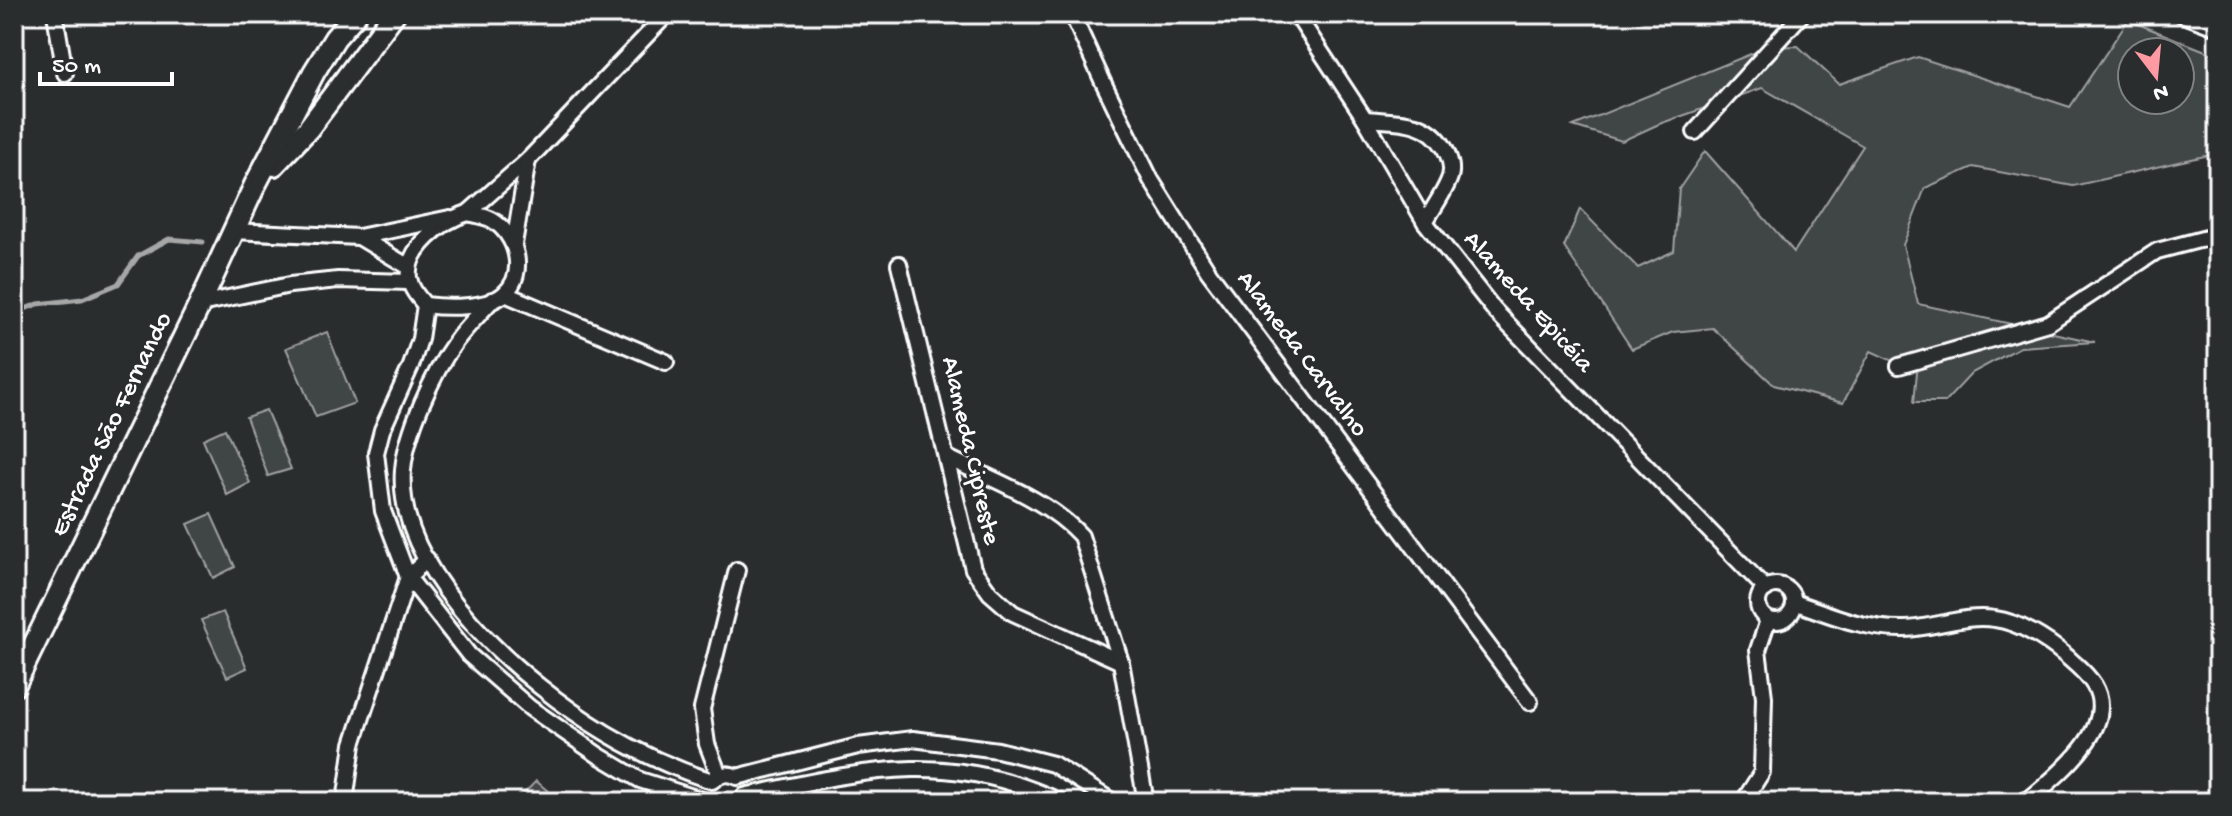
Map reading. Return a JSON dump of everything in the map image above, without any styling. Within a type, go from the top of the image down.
[{"type":"main road","name":"Estrada São Fernando","points":[[14,686],[255,185],[314,72],[335,38],[356,14]]},
{"type":"main road","name":"Estrada São Fernando","points":[[255,185],[308,129],[394,14]]},
{"type":"street","points":[[55,14],[65,73]]},
{"type":"street","points":[[409,274],[422,243],[440,226],[462,215],[528,160],[667,14]]},
{"type":"street","name":"Alameda Carvalho","points":[[1072,14],[1151,180],[1208,271],[1530,702]]},
{"type":"street","name":"Alameda Epicéia","points":[[1296,14],[1365,119],[1425,222],[1495,311],[1766,589]]},
{"type":"street","points":[[1695,132],[1802,14]]},
{"type":"street","points":[[2181,14],[2218,28]]},
{"type":"street","points":[[1365,119],[1417,123],[1434,133],[1448,154],[1450,176],[1425,222]]},
{"type":"street","points":[[514,244],[528,160]]},
{"type":"street","points":[[232,231],[359,237],[462,215],[489,218],[504,229],[514,244],[518,262],[516,274],[455,342],[415,421],[403,468],[407,512],[442,585],[488,642],[569,710],[641,752],[715,778]]},
{"type":"street","points":[[1899,366],[2048,323],[2157,251],[2218,235]]},
{"type":"street","points":[[359,237],[409,274],[425,305],[420,339],[382,430],[376,453],[383,511],[408,577],[469,655],[530,708],[640,780],[710,802],[708,788],[715,778],[728,773],[737,777],[743,786],[742,799],[851,773],[907,768],[961,770],[1025,785],[1061,802]]},
{"type":"street","name":"Alameda Cipreste","points":[[899,264],[973,569],[990,593],[1013,613],[1121,662]]},
{"type":"street","points":[[200,304],[290,285],[409,274]]},
{"type":"street","points":[[425,305],[459,307],[498,297],[666,362]]},
{"type":"street","points":[[946,457],[1048,508],[1081,536],[1121,662],[1146,802]]},
{"type":"street","points":[[345,802],[353,744],[408,577],[427,559]]},
{"type":"street","points":[[715,778],[702,709],[737,570]]},
{"type":"street","points":[[1774,585],[1784,587],[1791,593],[1794,602],[1793,611],[1778,621],[1768,620],[1761,614],[1758,605],[1759,596],[1774,585]]},
{"type":"street","points":[[1794,602],[1864,627],[1907,629],[1964,617],[1998,619],[2053,645],[2078,666],[2096,687],[2100,707],[2095,725],[2071,763],[2026,802]]},
{"type":"street","points":[[1743,802],[1762,772],[1764,697],[1758,650],[1768,620]]},
{"type":"street","points":[[737,777],[858,746],[913,739],[998,750],[1053,764],[1113,802]]},
{"type":"shaded area","points":[[2128,20],[2168,36],[2117,36]]},
{"type":"shaded area","points":[[2116,38],[2116,116],[2196,116],[2196,47],[2218,56],[2218,153],[2073,186],[1973,167],[1925,188],[1903,245],[1918,304],[2095,342],[2020,347],[1972,373],[1945,402],[1914,402],[1917,372],[1871,351],[1843,403],[1774,385],[1713,328],[1673,332],[1632,349],[1564,247],[1580,209],[1638,268],[1674,251],[1679,189],[1705,151],[1794,252],[1863,146],[1762,88],[1659,124],[1622,141],[1573,126],[1768,47],[1798,46],[1839,84],[1918,57],[2070,107]]},
{"type":"shaded area","points":[[327,332],[355,403],[316,417],[286,348]]},
{"type":"shaded area","points":[[266,410],[291,469],[268,476],[246,417]]},
{"type":"shaded area","points":[[225,429],[250,483],[227,495],[203,439]]},
{"type":"shaded area","points":[[211,514],[235,567],[213,578],[188,524]]},
{"type":"shaded area","points":[[223,612],[247,668],[227,677],[201,620]]},
{"type":"shaded area","points":[[536,781],[561,802],[516,802]]},
{"type":"waterway","points":[[14,313],[38,304],[82,299],[118,284],[138,256],[169,239],[203,242]]}]
